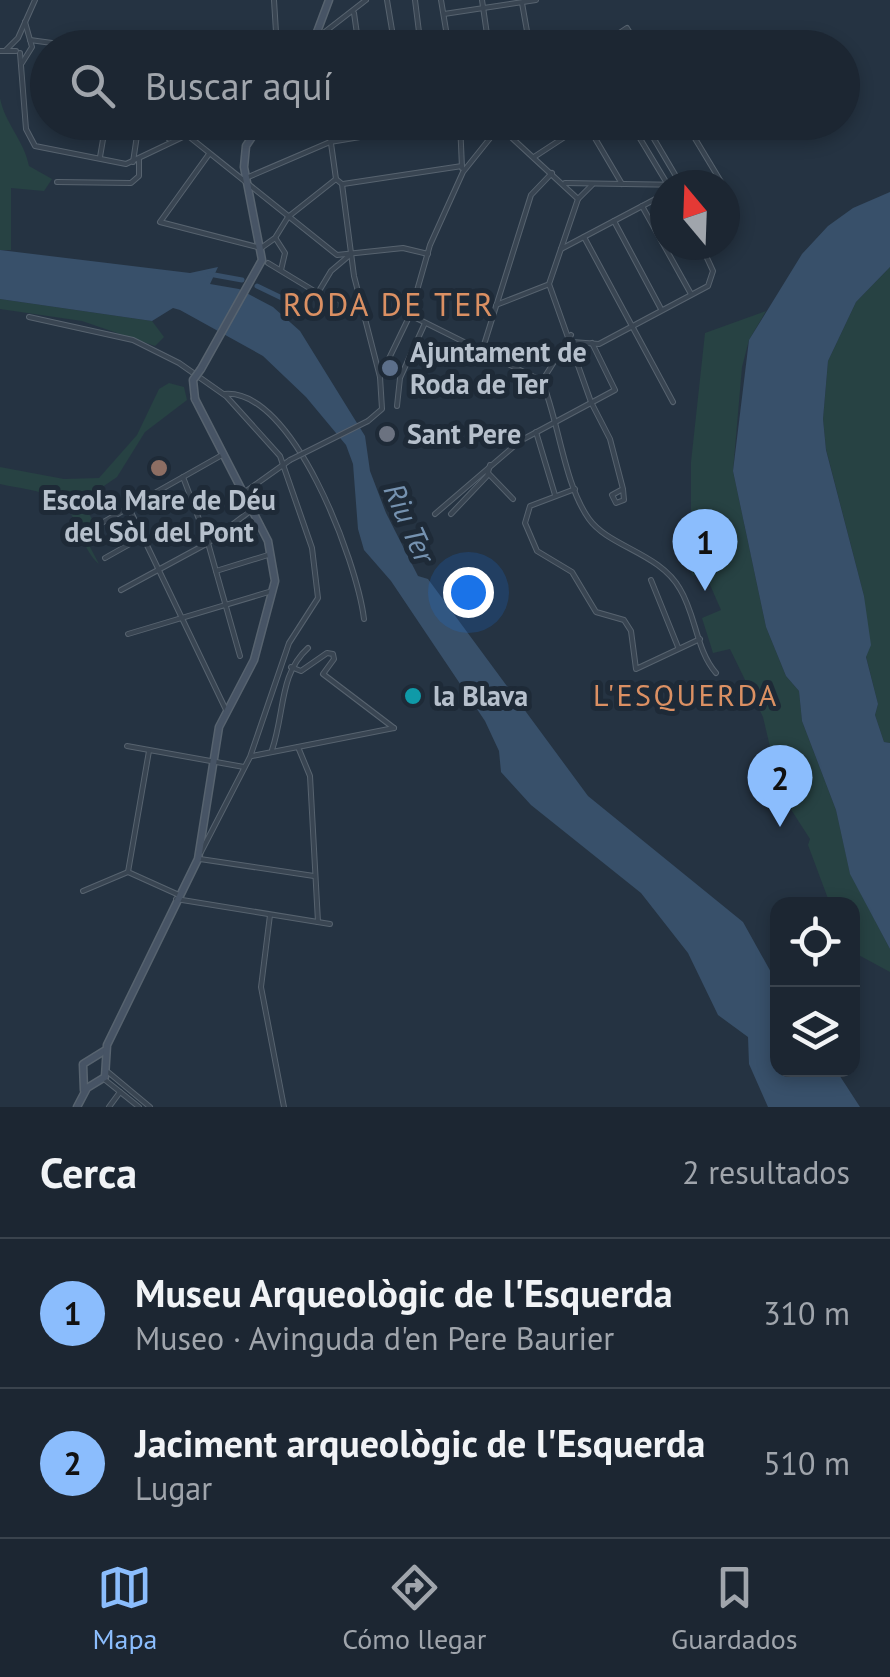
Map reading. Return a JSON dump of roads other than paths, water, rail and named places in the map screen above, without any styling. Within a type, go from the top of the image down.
[{"type":"street","points":[[3,51],[16,40],[35,0]]},
{"type":"street","points":[[274,0],[276,30]]},
{"type":"street","points":[[319,30],[328,0]]},
{"type":"street","points":[[328,30],[366,0]]},
{"type":"street","points":[[388,0],[392,30]]},
{"type":"street","points":[[414,0],[419,30]]},
{"type":"street","points":[[442,0],[446,30]]},
{"type":"street","points":[[482,0],[487,30]]},
{"type":"street","points":[[444,14],[536,0]]},
{"type":"street","points":[[522,1],[527,30]]},
{"type":"street","points":[[354,10],[357,30]]},
{"type":"street","points":[[22,63],[29,51],[25,22]]},
{"type":"street","points":[[16,40],[29,39]]},
{"type":"street","points":[[16,40],[30,138]]},
{"type":"street","points":[[3,51],[29,51]]},
{"type":"street","points":[[31,140],[99,159],[136,161],[178,140]]},
{"type":"street","points":[[99,159],[103,140]]},
{"type":"street","points":[[57,182],[131,183],[139,176],[138,140]]},
{"type":"street","points":[[194,140],[337,255],[404,248],[428,254]]},
{"type":"street","points":[[198,859],[220,727],[254,660],[272,591],[272,554],[245,492],[195,399],[193,380],[264,263],[247,183],[246,146],[250,140]]},
{"type":"street","points":[[247,183],[330,142],[344,140]]},
{"type":"street","points":[[461,140],[462,169]]},
{"type":"street","points":[[380,377],[410,315],[428,254],[462,169],[488,140]]},
{"type":"street","points":[[518,140],[578,199]]},
{"type":"street","points":[[534,156],[558,140]]},
{"type":"street","points":[[596,140],[622,184]]},
{"type":"street","points":[[641,140],[659,170]]},
{"type":"street","points":[[655,140],[674,170]]},
{"type":"street","points":[[696,140],[714,170]]},
{"type":"street","points":[[245,492],[290,460],[368,421],[382,409],[380,377],[361,307],[342,184],[336,179],[330,142]]},
{"type":"street","points":[[209,154],[160,222],[260,248]]},
{"type":"street","points":[[342,184],[462,169]]},
{"type":"street","points":[[482,351],[531,196],[552,173]]},
{"type":"street","points":[[260,248],[274,238],[288,217],[336,179]]},
{"type":"street","points":[[563,183],[650,185]]},
{"type":"street","points":[[594,183],[578,199],[549,284],[572,338],[591,402],[610,439],[623,488]]},
{"type":"street","points":[[561,249],[650,202]]},
{"type":"street","points":[[642,206],[691,295]]},
{"type":"street","points":[[614,221],[662,310]]},
{"type":"street","points":[[584,237],[674,402]]},
{"type":"street","points":[[274,238],[286,253],[281,270]]},
{"type":"street","points":[[319,290],[332,271],[352,254]]},
{"type":"street","points":[[572,338],[599,344],[708,286],[713,271],[708,260]]},
{"type":"street","points":[[264,263],[319,290],[339,306],[361,307]]},
{"type":"street","points":[[496,305],[549,284]]},
{"type":"street","points":[[410,315],[542,381],[558,421],[574,490],[590,522],[656,563],[680,588],[716,673]]},
{"type":"street","points":[[29,316],[133,340],[179,363],[224,394],[283,465],[312,548],[318,598],[288,643],[250,757],[107,1046],[83,1064],[83,1094]]},
{"type":"street","points":[[397,406],[404,367],[425,323]]},
{"type":"street","points":[[542,381],[572,338]]},
{"type":"street","points":[[435,514],[490,465],[536,432],[615,390],[592,343]]},
{"type":"street","points":[[224,394],[240,392],[260,401],[291,438],[344,543],[364,619]]},
{"type":"street","points":[[536,432],[555,494]]},
{"type":"street","points":[[91,529],[225,453]]},
{"type":"street","points":[[450,514],[488,474],[490,465]]},
{"type":"street","points":[[488,474],[513,499]]},
{"type":"street","points":[[182,478],[208,543],[240,656]]},
{"type":"street","points":[[574,490],[530,506],[525,523],[537,551],[572,572],[596,612],[618,616],[628,624],[632,658],[641,670],[678,647],[700,640]]},
{"type":"street","points":[[129,508],[227,712]]},
{"type":"street","points":[[121,590],[208,543],[253,509]]},
{"type":"street","points":[[105,558],[144,536]]},
{"type":"street","points":[[216,571],[272,554]]},
{"type":"street","points":[[651,580],[678,647]]},
{"type":"street","points":[[128,634],[272,591]]},
{"type":"street","points":[[272,750],[284,717],[284,684],[291,666],[308,648]]},
{"type":"street","points":[[250,757],[394,728],[323,674],[334,659],[332,654],[327,653],[301,671],[291,666]]},
{"type":"street","points":[[127,746],[244,767]]},
{"type":"street","points":[[298,747],[310,776],[318,922]]},
{"type":"street","points":[[128,872],[149,751]]},
{"type":"street","points":[[198,859],[314,876]]},
{"type":"street","points":[[83,891],[128,872],[178,897],[330,924]]},
{"type":"street","points":[[270,915],[261,987],[284,1107]]},
{"type":"street","points":[[77,1107],[83,1094],[105,1071],[107,1046]]},
{"type":"street","points":[[96,1058],[120,1092],[139,1107]]},
{"type":"street","points":[[105,1071],[150,1107]]},
{"type":"street","points":[[83,1076],[95,1083]]},
{"type":"street","points":[[109,1107],[120,1092]]},
{"type":"water","points":[[890,192],[890,267],[856,302],[828,361],[823,419],[826,450],[864,596],[871,645],[866,657],[878,704],[875,715],[884,742],[890,743],[890,949],[850,874],[836,810],[802,721],[799,691],[786,676],[766,627],[733,471],[749,340],[802,254],[828,226],[853,208]]},
{"type":"water","points":[[0,250],[190,273],[218,267],[210,284],[239,289],[273,307],[300,331],[365,436],[370,471],[418,576],[428,579],[588,796],[743,922],[770,970],[770,1077],[841,1077],[860,1107],[768,1107],[749,1064],[748,1037],[718,1015],[688,953],[641,893],[531,805],[501,772],[499,751],[485,721],[391,581],[364,550],[358,529],[353,464],[346,445],[306,397],[263,356],[173,308],[152,321],[0,299]]},
{"type":"waterway","points":[[209,274],[242,280]]},
{"type":"waterway","points":[[257,286],[284,299]]},
{"type":"place","name":"Ajuntament de Roda de Ter","points":[[390,368]]},
{"type":"place","name":"Sant Pere","points":[[387,434]]},
{"type":"place","name":"Escola Mare de Déu del Sòl del Pont","points":[[159,468]]},
{"type":"place","name":"Museu Arqueològic de l'Esquerda","points":[[705,591]]},
{"type":"place","name":"la Blava","points":[[413,696]]},
{"type":"place","name":"Jaciment arqueològic de l'Esquerda","points":[[780,827]]},
{"type":"district","name":"RODA DE TER","points":[[389,305]]},
{"type":"district","name":"L'ESQUERDA","points":[[686,696]]},
{"type":"water label","name":"Riu Ter","points":[[409,523]]}]
